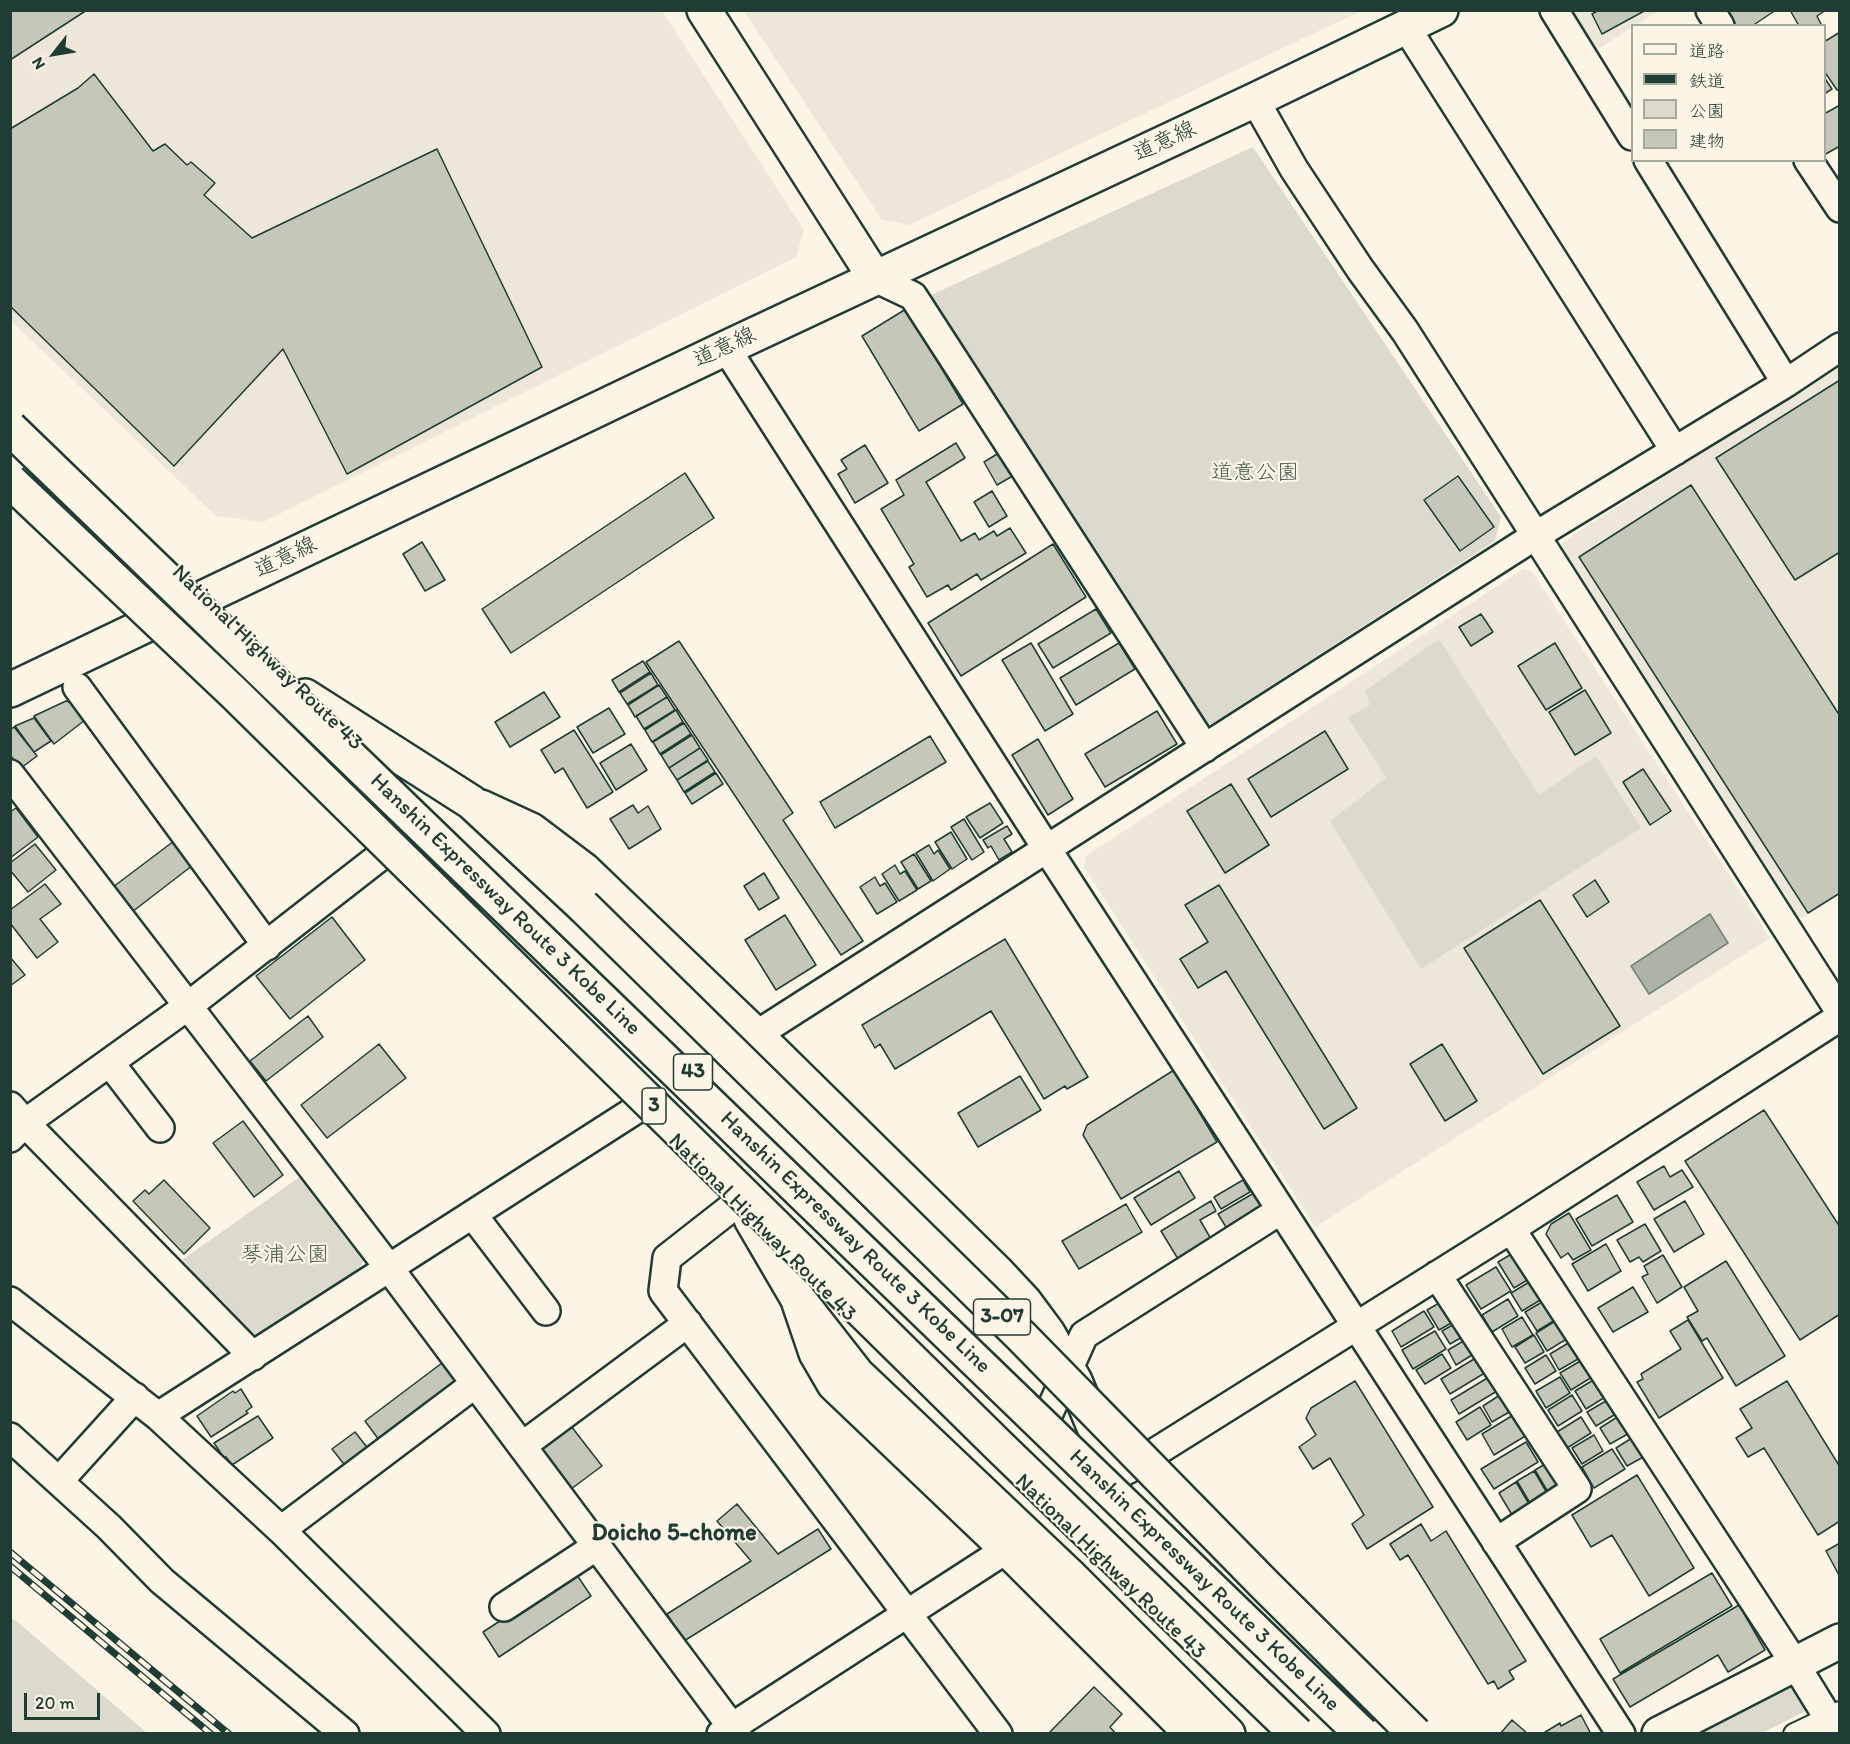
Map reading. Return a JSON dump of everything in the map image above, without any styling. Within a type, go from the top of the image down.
[{"type":"main road","points":[[704,10],[875,278]]},
{"type":"main road","name":"道意線","points":[[10,690],[1441,10]]},
{"type":"main road","name":"National Highway Route 43","points":[[10,410],[556,941],[1049,1413],[1376,1734]]},
{"type":"main road","name":"Hanshin Expressway Route 3 Kobe Line","points":[[10,428],[1362,1734]]},
{"type":"main road","name":"Hanshin Expressway Route 3 Kobe Line","points":[[10,481],[235,694],[991,1437],[1297,1734]]},
{"type":"main road","name":"National Highway Route 43","points":[[10,497],[382,855],[640,1107],[743,1212],[1171,1624],[1280,1734]]},
{"type":"main road","points":[[305,696],[471,802],[531,830],[584,870],[756,1035],[1025,1302],[1048,1333],[1069,1370],[1115,1478]]},
{"type":"main road","name":"3-07","points":[[471,802],[583,906],[1021,1336],[1415,1734]]},
{"type":"main road","points":[[743,1212],[796,1296],[857,1374],[1069,1575],[1228,1734]]},
{"type":"main road","points":[[796,1296],[816,1353],[834,1384],[1007,1549],[1192,1734]]},
{"type":"main road","points":[[1659,1734],[1839,1641]]},
{"type":"street","points":[[1554,10],[1631,134]]},
{"type":"street","points":[[1710,10],[1719,24]]},
{"type":"street","points":[[1406,27],[1675,451]]},
{"type":"street","points":[[1255,100],[1300,178],[1360,269],[1405,331],[1839,1012]]},
{"type":"street","points":[[1649,162],[1786,383]]},
{"type":"street","points":[[1809,162],[1839,208]]},
{"type":"street","points":[[875,278],[913,296],[1205,748]]},
{"type":"street","points":[[756,1035],[1535,536],[1786,383],[1839,347]]},
{"type":"street","points":[[726,348],[1047,849],[1621,1734]]},
{"type":"street","points":[[77,687],[267,946]]},
{"type":"street","points":[[14,786],[188,1006],[389,1268],[597,1546],[730,1731],[1007,1549]]},
{"type":"street","points":[[253,1356],[15,1122],[110,1063],[267,946],[382,855]]},
{"type":"street","points":[[1115,1478],[1511,1229],[1839,1017]]},
{"type":"street","points":[[110,1063],[160,1128]]},
{"type":"street","points":[[158,1416],[640,1107]]},
{"type":"street","points":[[1049,1413],[1084,1335],[1281,1210]]},
{"type":"street","points":[[743,1212],[667,1258],[663,1291],[908,1613],[985,1729]]},
{"type":"street","points":[[473,1215],[546,1311]]},
{"type":"street","points":[[1511,1229],[1795,1664],[1835,1721],[1794,1734]]},
{"type":"street","points":[[1437,1275],[1577,1489],[1496,1542]]},
{"type":"street","points":[[10,1301],[158,1416],[281,1530],[486,1734]]},
{"type":"street","points":[[522,1446],[688,1323]]},
{"type":"street","points":[[281,1530],[475,1384]]},
{"type":"street","points":[[60,1481],[135,1397]]},
{"type":"street","points":[[10,1437],[109,1527],[162,1581],[345,1734]]},
{"type":"street","points":[[504,1607],[597,1546]]},
{"type":"shaded area","points":[[10,11],[662,11],[804,230],[796,257],[263,522],[216,516],[11,321]]},
{"type":"shaded area","points":[[744,11],[1361,11],[909,225],[882,220]]},
{"type":"shaded area","points":[[1562,11],[1658,11],[1638,24],[1631,24],[1631,28],[1589,55]]},
{"type":"shaded area","points":[[1839,364],[1839,895],[1796,922],[1562,559],[1563,542]]},
{"type":"shaded area","points":[[1523,569],[1533,573],[1770,938],[1315,1227],[1084,867],[1086,856]]},
{"type":"shaded area","points":[[1710,914],[1728,943],[1649,994],[1631,966]]},
{"type":"green space","name":"道意公園","points":[[1253,147],[1501,517],[1495,541],[1205,728],[929,296]]},
{"type":"green space","points":[[1439,639],[1539,795],[1596,756],[1641,828],[1421,969],[1330,821],[1386,778],[1348,717],[1370,705],[1365,691]]},
{"type":"green space","name":"琴浦公園","points":[[301,1176],[364,1257],[360,1272],[264,1336],[250,1333],[182,1260]]},
{"type":"green space","points":[[10,1617],[21,1625],[147,1733],[11,1733]]},
{"type":"green space","points":[[1792,1683],[1808,1710],[1762,1733],[1691,1734]]},
{"type":"building","points":[[10,10],[87,10],[10,60]]},
{"type":"building","points":[[1599,10],[1646,10],[1602,34],[1592,14]]},
{"type":"building","points":[[1721,10],[1776,10],[1755,24],[1729,24]]},
{"type":"building","points":[[1790,10],[1826,10],[1817,16],[1821,24],[1798,24]]},
{"type":"building","points":[[1840,32],[1840,89],[1837,90],[1826,74],[1826,41]]},
{"type":"building","points":[[94,74],[153,151],[165,144],[187,165],[191,162],[215,183],[204,195],[252,238],[437,149],[542,367],[347,474],[283,349],[174,466],[10,306],[10,129],[78,88]]},
{"type":"building","points":[[1826,80],[1832,89],[1826,93]]},
{"type":"building","points":[[1840,105],[1840,146],[1826,154],[1826,113]]},
{"type":"building","points":[[906,309],[963,404],[919,431],[862,336]]},
{"type":"building","points":[[1840,380],[1840,552],[1795,580],[1716,458]]},
{"type":"building","points":[[956,443],[965,458],[926,482],[961,541],[975,533],[979,540],[994,531],[997,536],[1010,528],[1026,553],[981,580],[977,574],[951,590],[948,585],[927,597],[909,567],[914,564],[881,509],[904,495],[896,480]]},
{"type":"building","points":[[865,445],[888,483],[855,503],[838,474],[847,469],[841,460]]},
{"type":"building","points":[[1002,451],[1016,474],[997,485],[984,462]]},
{"type":"building","points":[[685,473],[714,518],[511,653],[482,609]]},
{"type":"building","points":[[1458,476],[1494,527],[1460,551],[1424,500]]},
{"type":"building","points":[[1691,485],[1840,716],[1840,893],[1808,913],[1579,557]]},
{"type":"building","points":[[992,491],[1007,516],[989,527],[974,502]]},
{"type":"building","points":[[422,542],[445,580],[425,591],[403,554]]},
{"type":"building","points":[[1053,544],[1086,597],[961,676],[928,623]]},
{"type":"building","points":[[1096,609],[1111,633],[1053,668],[1038,644]]},
{"type":"building","points":[[1481,614],[1493,632],[1471,646],[1459,627]]},
{"type":"building","points":[[679,641],[793,813],[783,820],[863,941],[841,955],[646,662]]},
{"type":"building","points":[[1031,643],[1073,714],[1045,731],[1002,660]]},
{"type":"building","points":[[1119,643],[1135,669],[1076,705],[1060,678]]},
{"type":"building","points":[[1555,643],[1582,688],[1546,710],[1518,666]]},
{"type":"building","points":[[643,661],[650,672],[619,692],[612,680]]},
{"type":"building","points":[[651,673],[658,685],[627,704],[620,693]]},
{"type":"building","points":[[659,685],[667,697],[635,717],[628,705]]},
{"type":"building","points":[[1585,690],[1611,733],[1575,755],[1549,712]]},
{"type":"building","points":[[544,692],[560,717],[510,747],[495,722]]},
{"type":"building","points":[[667,697],[675,710],[644,729],[636,716]]},
{"type":"building","points":[[66,701],[72,703],[85,720],[54,744],[34,716]]},
{"type":"building","points":[[609,708],[625,734],[593,753],[577,727]]},
{"type":"building","points":[[676,710],[683,722],[652,742],[645,730]]},
{"type":"building","points":[[1157,711],[1177,744],[1105,787],[1085,754]]},
{"type":"building","points":[[34,718],[51,741],[34,752],[15,726]]},
{"type":"building","points":[[684,723],[691,734],[660,754],[653,742]]},
{"type":"building","points":[[14,727],[37,756],[21,768],[10,755],[10,730]]},
{"type":"building","points":[[574,730],[613,792],[587,808],[563,768],[555,773],[541,750]]},
{"type":"building","points":[[1325,731],[1348,769],[1271,817],[1248,779]]},
{"type":"building","points":[[692,735],[700,748],[669,768],[661,755]]},
{"type":"building","points":[[930,736],[946,762],[835,828],[820,802]]},
{"type":"building","points":[[1038,739],[1073,799],[1048,815],[1012,755]]},
{"type":"building","points":[[631,744],[647,770],[616,790],[600,763]]},
{"type":"building","points":[[700,748],[708,760],[677,780],[669,768]]},
{"type":"building","points":[[708,761],[715,772],[684,792],[677,780]]},
{"type":"building","points":[[1643,769],[1671,811],[1650,825],[1623,782]]},
{"type":"building","points":[[716,773],[723,784],[692,804],[685,793]]},
{"type":"building","points":[[1231,784],[1269,845],[1225,873],[1187,811]]},
{"type":"building","points":[[990,803],[1003,823],[980,838],[966,817]]},
{"type":"building","points":[[633,805],[638,813],[648,806],[661,829],[629,849],[610,819]]},
{"type":"building","points":[[16,808],[38,837],[10,858],[10,812]]},
{"type":"building","points":[[964,819],[984,852],[972,860],[951,827]]},
{"type":"building","points":[[1007,826],[1012,834],[1004,839],[1012,852],[999,860],[991,846],[988,848],[983,840]]},
{"type":"building","points":[[951,832],[967,859],[952,869],[935,842]]},
{"type":"building","points":[[174,841],[193,865],[132,912],[113,887]]},
{"type":"building","points":[[35,844],[56,870],[28,892],[10,870],[10,863]]},
{"type":"building","points":[[929,845],[934,854],[938,850],[950,869],[933,881],[916,853]]},
{"type":"building","points":[[914,854],[931,881],[918,889],[901,862]]},
{"type":"building","points":[[895,865],[900,874],[905,871],[917,890],[899,901],[882,874]]},
{"type":"building","points":[[764,873],[779,898],[759,910],[744,886]]},
{"type":"building","points":[[875,877],[880,886],[885,883],[897,902],[877,914],[860,887]]},
{"type":"building","points":[[1595,880],[1609,902],[1587,917],[1573,895]]},
{"type":"building","points":[[45,884],[61,904],[40,919],[58,942],[37,958],[10,923],[10,910]]},
{"type":"building","points":[[1219,885],[1357,1108],[1324,1129],[1226,971],[1198,988],[1180,959],[1208,942],[1185,905]]},
{"type":"building","points":[[1540,900],[1620,1026],[1543,1074],[1464,948]]},
{"type":"building","points":[[785,915],[816,965],[776,990],[745,940]]},
{"type":"building","points":[[332,917],[365,960],[290,1019],[256,976]]},
{"type":"building","points":[[1005,939],[1088,1077],[1067,1089],[1065,1086],[1044,1099],[991,1011],[895,1069],[880,1044],[875,1048],[862,1025]]},
{"type":"building","points":[[10,957],[25,975],[10,986]]},
{"type":"building","points":[[308,1016],[323,1037],[266,1081],[250,1061]]},
{"type":"building","points":[[379,1044],[406,1078],[327,1138],[301,1105]]},
{"type":"building","points":[[1442,1044],[1477,1101],[1445,1121],[1410,1064]]},
{"type":"building","points":[[1174,1070],[1217,1142],[1121,1199],[1083,1135],[1087,1125]]},
{"type":"building","points":[[1020,1076],[1041,1110],[978,1147],[958,1113]]},
{"type":"building","points":[[1764,1110],[1840,1227],[1840,1314],[1800,1340],[1685,1161]]},
{"type":"building","points":[[243,1121],[283,1175],[254,1197],[213,1143]]},
{"type":"building","points":[[1664,1166],[1670,1177],[1682,1170],[1693,1187],[1654,1210],[1637,1182]]},
{"type":"building","points":[[1179,1171],[1195,1198],[1151,1225],[1134,1198]]},
{"type":"building","points":[[164,1180],[210,1228],[184,1254],[133,1201],[145,1190],[149,1194]]},
{"type":"building","points":[[1243,1180],[1250,1192],[1221,1209],[1214,1197]]},
{"type":"building","points":[[1254,1193],[1265,1211],[1229,1232],[1218,1214]]},
{"type":"building","points":[[1617,1195],[1633,1222],[1592,1246],[1576,1219]]},
{"type":"building","points":[[1211,1201],[1216,1211],[1200,1220],[1211,1239],[1178,1259],[1161,1231]]},
{"type":"building","points":[[1685,1201],[1704,1234],[1674,1252],[1654,1219]]},
{"type":"building","points":[[1126,1204],[1142,1232],[1079,1269],[1062,1241]]},
{"type":"building","points":[[1569,1213],[1591,1250],[1573,1260],[1568,1253],[1561,1258],[1546,1234],[1551,1224]]},
{"type":"building","points":[[1645,1224],[1661,1251],[1643,1262],[1639,1257],[1630,1262],[1617,1240]]},
{"type":"building","points":[[1606,1244],[1621,1271],[1588,1291],[1572,1264]]},
{"type":"building","points":[[1515,1252],[1534,1276],[1514,1288],[1498,1262]]},
{"type":"building","points":[[1663,1255],[1682,1287],[1657,1303],[1642,1277],[1648,1274],[1644,1266]]},
{"type":"building","points":[[1726,1261],[1785,1356],[1736,1386],[1707,1338],[1702,1341],[1687,1317],[1698,1311],[1684,1287]]},
{"type":"building","points":[[1496,1267],[1511,1291],[1481,1309],[1466,1285]]},
{"type":"building","points":[[1536,1278],[1547,1296],[1522,1311],[1511,1293]]},
{"type":"building","points":[[1633,1287],[1648,1312],[1613,1332],[1598,1308]]},
{"type":"building","points":[[1549,1298],[1560,1317],[1537,1331],[1525,1312]]},
{"type":"building","points":[[1508,1299],[1518,1316],[1492,1332],[1482,1315]]},
{"type":"building","points":[[1441,1302],[1453,1322],[1439,1330],[1427,1310]]},
{"type":"building","points":[[1424,1311],[1434,1327],[1401,1347],[1392,1331]]},
{"type":"building","points":[[1522,1317],[1533,1335],[1512,1347],[1502,1329]]},
{"type":"building","points":[[1562,1317],[1573,1335],[1547,1351],[1536,1333]]},
{"type":"building","points":[[1688,1320],[1723,1378],[1659,1418],[1637,1382],[1643,1379],[1641,1374],[1681,1349],[1670,1331]]},
{"type":"building","points":[[1456,1323],[1464,1336],[1450,1344],[1442,1331]]},
{"type":"building","points":[[1435,1331],[1446,1349],[1413,1369],[1402,1350]]},
{"type":"building","points":[[1534,1335],[1544,1352],[1525,1363],[1515,1347]]},
{"type":"building","points":[[1472,1336],[1480,1350],[1456,1365],[1448,1350]]},
{"type":"building","points":[[1575,1339],[1585,1355],[1559,1370],[1550,1354]]},
{"type":"building","points":[[1442,1354],[1451,1368],[1425,1384],[1416,1370]]},
{"type":"building","points":[[1546,1355],[1556,1371],[1535,1384],[1525,1368]]},
{"type":"building","points":[[1479,1356],[1488,1371],[1450,1394],[1441,1379]]},
{"type":"building","points":[[1587,1357],[1597,1374],[1571,1390],[1560,1373]]},
{"type":"building","points":[[442,1363],[459,1386],[382,1444],[365,1421]]},
{"type":"building","points":[[1494,1374],[1502,1388],[1459,1414],[1451,1400]]},
{"type":"building","points":[[1600,1376],[1610,1394],[1586,1409],[1575,1391]]},
{"type":"building","points":[[1560,1377],[1570,1393],[1546,1408],[1536,1391]]},
{"type":"building","points":[[1355,1381],[1433,1507],[1367,1549],[1352,1524],[1364,1515],[1330,1458],[1313,1469],[1299,1447],[1316,1435],[1306,1418],[1311,1408]]},
{"type":"building","points":[[1787,1381],[1840,1467],[1840,1521],[1818,1535],[1764,1448],[1748,1457],[1736,1438],[1752,1428],[1740,1409]]},
{"type":"building","points":[[241,1389],[252,1407],[246,1411],[248,1413],[211,1437],[197,1416],[233,1391],[235,1393]]},
{"type":"building","points":[[1506,1391],[1516,1408],[1492,1422],[1483,1406]]},
{"type":"building","points":[[1572,1395],[1582,1411],[1558,1426],[1548,1410]]},
{"type":"building","points":[[1611,1398],[1619,1412],[1596,1426],[1587,1412]]},
{"type":"building","points":[[1480,1407],[1491,1425],[1467,1440],[1456,1422]]},
{"type":"building","points":[[1515,1414],[1527,1435],[1494,1455],[1482,1434]]},
{"type":"building","points":[[1622,1414],[1633,1431],[1610,1444],[1600,1428]]},
{"type":"building","points":[[258,1416],[273,1438],[232,1465],[214,1443]]},
{"type":"building","points":[[1581,1417],[1591,1433],[1567,1448],[1557,1432]]},
{"type":"building","points":[[571,1426],[602,1466],[571,1489],[541,1450]]},
{"type":"building","points":[[355,1432],[370,1451],[347,1468],[332,1449]]},
{"type":"building","points":[[1594,1435],[1603,1451],[1582,1464],[1572,1448]]},
{"type":"building","points":[[1635,1436],[1647,1455],[1627,1466],[1616,1448]]},
{"type":"building","points":[[1526,1442],[1538,1462],[1494,1489],[1481,1469]]},
{"type":"building","points":[[1612,1449],[1625,1469],[1594,1488],[1582,1467]]},
{"type":"building","points":[[1552,1460],[1565,1482],[1548,1492],[1535,1470]]},
{"type":"building","points":[[1534,1471],[1547,1493],[1530,1503],[1517,1481]]},
{"type":"building","points":[[1637,1475],[1694,1568],[1649,1596],[1612,1535],[1591,1547],[1572,1515]]},
{"type":"building","points":[[1516,1482],[1529,1504],[1512,1515],[1499,1493]]},
{"type":"building","points":[[737,1504],[778,1554],[818,1529],[831,1549],[684,1641],[667,1614],[751,1561],[717,1521]]},
{"type":"building","points":[[1421,1524],[1431,1541],[1446,1531],[1526,1661],[1509,1671],[1514,1679],[1498,1689],[1494,1681],[1488,1684],[1408,1555],[1400,1560],[1390,1544]]},
{"type":"building","points":[[1840,1543],[1840,1577],[1826,1551]]},
{"type":"building","points":[[575,1572],[591,1596],[499,1657],[483,1632]]},
{"type":"building","points":[[1712,1573],[1732,1606],[1620,1673],[1600,1639]]},
{"type":"building","points":[[1739,1605],[1765,1650],[1728,1672],[1718,1655],[1630,1707],[1613,1679]]},
{"type":"building","points":[[1094,1687],[1122,1714],[1110,1727],[1116,1734],[1048,1734]]},
{"type":"building","points":[[1581,1715],[1591,1734],[1542,1734],[1560,1723],[1561,1726]]},
{"type":"building","points":[[1512,1720],[1528,1734],[1500,1734]]},
{"type":"railway","points":[[10,1552],[229,1734]]},
{"type":"railway","points":[[10,1566],[211,1734]]},
{"type":"district","name":"Doicho 5-chome","points":[[674,1534]]}]
